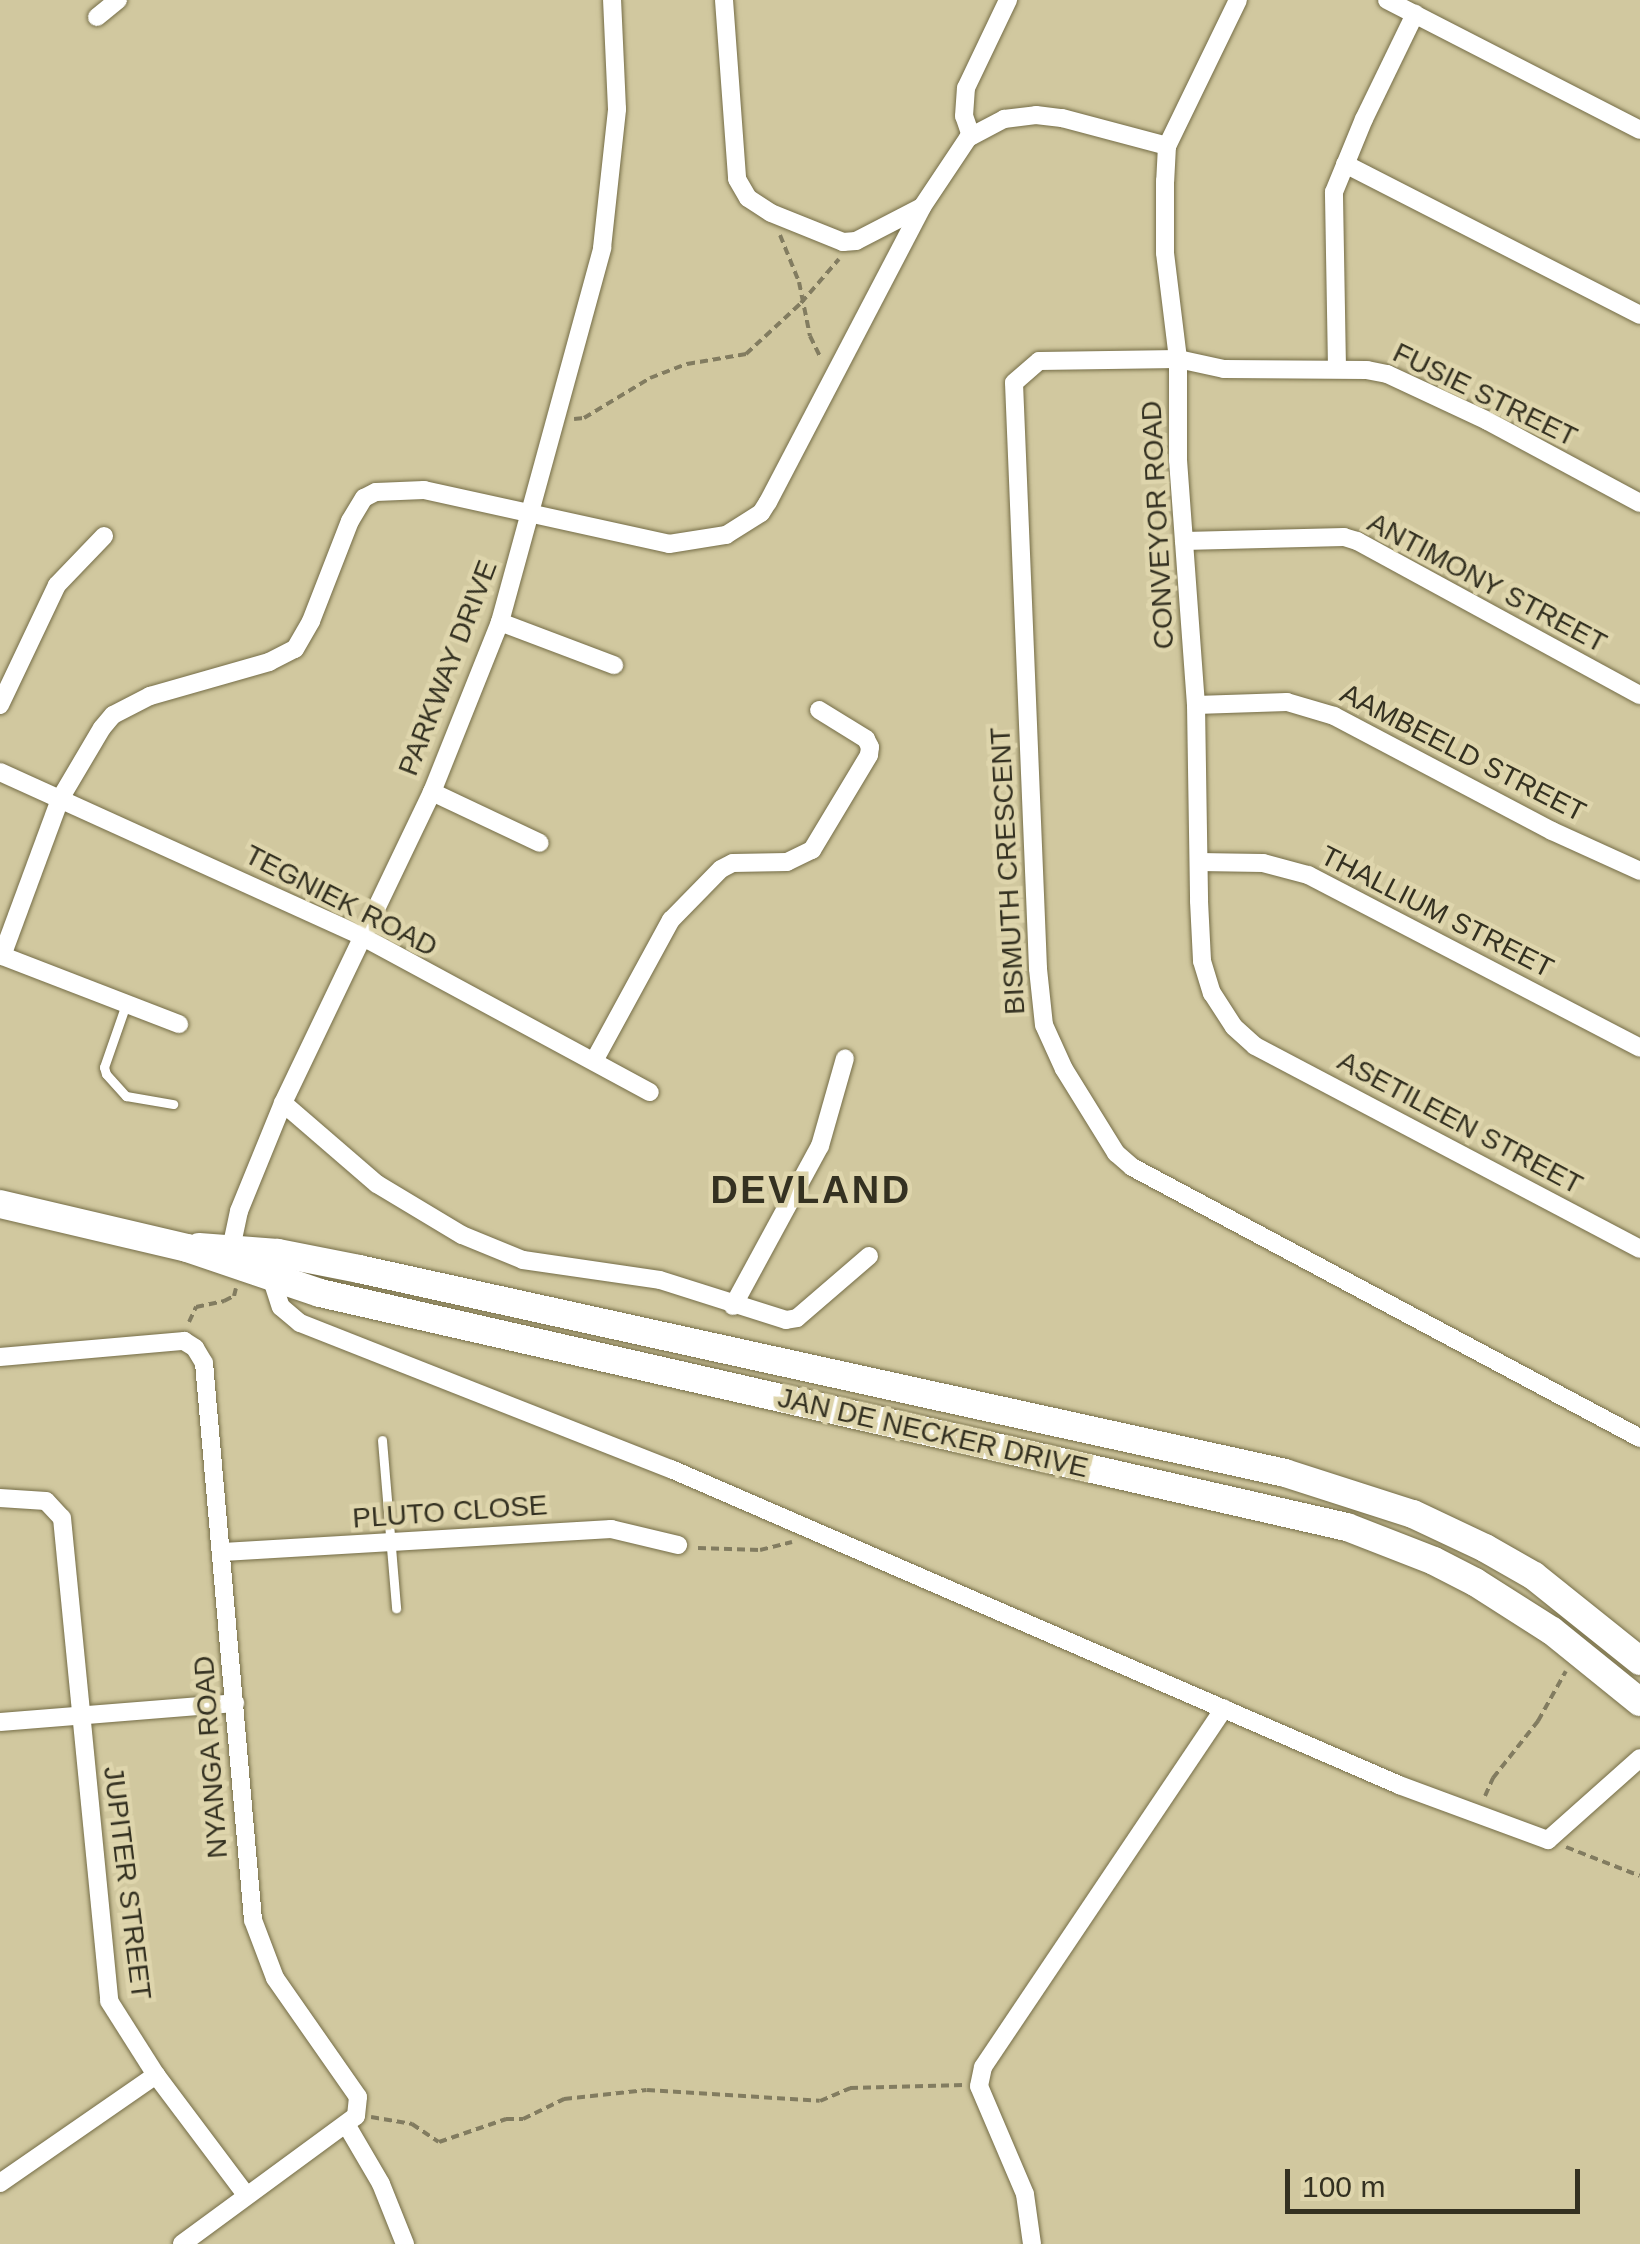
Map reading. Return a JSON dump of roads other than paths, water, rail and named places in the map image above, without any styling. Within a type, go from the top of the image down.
[{"type":"main road","name":"JAN DE NECKER DRIVE","points":[[0,1204],[233,1260],[359,1269],[1302,1478],[1413,1514],[1485,1548],[1534,1576],[1640,1661]]},
{"type":"main road","name":"JAN DE NECKER DRIVE","points":[[233,1260],[272,1280],[686,1379],[1300,1514],[1434,1560],[1490,1592],[1578,1652],[1640,1702]]},
{"type":"street","points":[[98,17],[118,0]]},
{"type":"street","name":"PARKWAY DRIVE","points":[[233,1260],[239,1211],[282,1103],[432,792],[500,622],[602,248],[617,110],[612,0]]},
{"type":"street","points":[[724,0],[737,179],[748,198],[770,213],[843,242],[856,241],[922,207]]},
{"type":"street","points":[[971,136],[964,116],[966,88],[1008,0]]},
{"type":"street","name":"CONVEYOR ROAD","points":[[1238,0],[1168,146],[1166,253],[1178,359],[1184,541],[1196,705],[1202,960],[1234,1027],[1255,1046]]},
{"type":"street","points":[[1387,0],[1640,130]]},
{"type":"street","points":[[1337,368],[1334,192],[1415,14]]},
{"type":"street","points":[[179,1024],[1,956],[60,799],[87,748],[113,715],[150,696],[268,662],[295,648],[311,622],[350,520],[368,496],[384,491],[424,490],[532,510],[669,544],[726,535],[761,513],[922,207],[971,136],[1004,118],[1036,116],[1062,118],[1168,146]]},
{"type":"street","points":[[1344,164],[1640,316]]},
{"type":"street","name":"FUSIE STREET","points":[[1178,359],[1224,369],[1337,368],[1387,374],[1640,503]]},
{"type":"street","name":"BISMUTH CRESCENT","points":[[1178,359],[1038,362],[1014,382],[1038,968],[1051,1046],[1116,1153],[1132,1167],[1640,1438]]},
{"type":"street","points":[[0,706],[57,585],[104,536]]},
{"type":"street","name":"ANTIMONY STREET","points":[[1184,541],[1344,537],[1357,541],[1640,695]]},
{"type":"street","points":[[500,622],[614,666]]},
{"type":"street","name":"AAMBEELD STREET","points":[[1196,705],[1288,702],[1334,716],[1552,831],[1640,870]]},
{"type":"street","points":[[594,1061],[671,920],[721,869],[732,862],[788,862],[812,850],[869,755],[870,746],[866,739],[819,710]]},
{"type":"street","name":"TEGNIEK ROAD","points":[[0,772],[363,937],[650,1092]]},
{"type":"street","points":[[432,792],[540,843]]},
{"type":"street","name":"THALLIUM STREET","points":[[1200,862],[1263,863],[1308,875],[1640,1048]]},
{"type":"street","name":"ASETILEEN STREET","points":[[1255,1046],[1640,1249]]},
{"type":"street","points":[[733,1306],[820,1146],[845,1058]]},
{"type":"street","points":[[282,1103],[377,1184],[462,1234],[523,1260],[660,1280],[786,1320],[797,1318],[869,1256]]},
{"type":"street","points":[[272,1280],[282,1307],[300,1322],[512,1404],[1224,1708],[1476,1814],[1548,1840],[1640,1758]]},
{"type":"street","name":"NYANGA ROAD","points":[[0,1356],[184,1341],[204,1363],[224,1552],[253,1920],[275,1978],[356,2091],[351,2120],[406,2244]]},
{"type":"street","name":"JUPITER STREET","points":[[0,1498],[46,1501],[62,1518],[109,2001],[156,2075],[246,2195]]},
{"type":"street","name":"PLUTO CLOSE","points":[[224,1552],[611,1529],[678,1545]]},
{"type":"street","points":[[0,1722],[235,1703]]},
{"type":"street","points":[[1032,2244],[1020,2178],[978,2086],[983,2067],[1224,1708]]},
{"type":"street","points":[[0,2183],[156,2075]]},
{"type":"street","points":[[182,2244],[351,2120]]},
{"type":"lane","points":[[126,1004],[104,1067],[106,1074],[126,1096],[173,1104]]},
{"type":"lane","points":[[382,1440],[396,1608]]},
{"type":"district","name":"DEVLAND","points":[[811,1191]]}]
